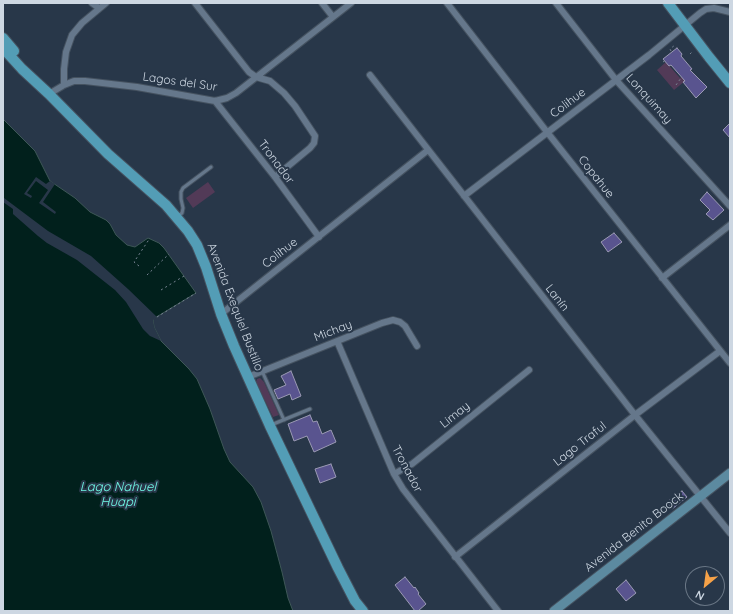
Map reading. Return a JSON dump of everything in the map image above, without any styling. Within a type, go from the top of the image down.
[{"type":"main road","points":[[668,3],[730,83]]},
{"type":"main road","name":"Avenida Exequiel Bustillo","points":[[3,38],[23,60],[49,94]]},
{"type":"main road","name":"Avenida Exequiel Bustillo","points":[[3,48],[22,69],[108,154],[177,217],[197,245],[206,267],[221,314],[270,426],[338,568],[355,601],[363,611]]},
{"type":"main road","name":"Avenida Benito Boock","points":[[554,611],[730,472]]},
{"type":"street","points":[[92,3],[99,8]]},
{"type":"street","points":[[64,85],[66,52],[72,35],[82,23],[106,3]]},
{"type":"street","points":[[195,3],[249,72],[256,77],[270,81],[284,93],[299,111],[315,136],[314,143],[310,148],[275,177]]},
{"type":"street","points":[[322,3],[333,17]]},
{"type":"street","name":"Lagos del Sur","points":[[49,94],[74,81],[85,81],[137,87],[215,100],[227,98],[351,3]]},
{"type":"street","name":"Copahue","points":[[447,3],[730,363]]},
{"type":"street","name":"Lonquimay","points":[[556,3],[616,80],[730,206]]},
{"type":"street","name":"Colihue","points":[[464,196],[706,9],[714,8],[730,12]]},
{"type":"street","name":"Lanín","points":[[370,75],[635,415],[730,533]]},
{"type":"street","name":"Tronador","points":[[215,100],[275,177],[319,237]]},
{"type":"street","name":"Colihue","points":[[221,314],[428,150]]},
{"type":"street","points":[[662,278],[730,225]]},
{"type":"street","name":"Michay","points":[[248,377],[382,323],[393,320],[400,322],[405,326],[417,346]]},
{"type":"street","name":"Tronador","points":[[337,341],[394,474],[409,499],[498,611]]},
{"type":"street","name":"Lago Traful","points":[[456,557],[635,415],[720,351]]},
{"type":"street","name":"Limay","points":[[394,474],[412,464],[529,370]]},
{"type":"lane","points":[[177,217],[182,213],[183,208],[181,192],[183,188],[211,167]]},
{"type":"lane","points":[[262,371],[284,420]]},
{"type":"lane","points":[[270,426],[310,409]]},
{"type":"path","points":[[671,51],[670,50],[675,45]]},
{"type":"path","points":[[676,85],[681,78]]},
{"type":"path","points":[[139,266],[134,262],[150,238]]},
{"type":"path","points":[[147,275],[169,254]]},
{"type":"path","points":[[161,290],[184,276]]},
{"type":"path","points":[[157,317],[196,293]]},
{"type":"shaded area","points":[[666,62],[680,78],[687,73],[690,77],[674,90],[657,70]]},
{"type":"shaded area","points":[[208,182],[215,192],[193,208],[186,198]]},
{"type":"shaded area","points":[[260,378],[264,382],[279,415],[273,417],[256,382],[257,379]]},
{"type":"water","name":"Lago Nahuel Huapi","points":[[3,119],[35,151],[50,181],[75,198],[90,212],[106,220],[116,235],[127,245],[135,247],[148,238],[159,243],[196,293],[153,319],[154,327],[161,341],[197,379],[230,462],[253,487],[261,502],[271,531],[288,598],[293,611],[3,611]]},
{"type":"pier","points":[[36,177],[46,184],[50,181],[55,184],[43,202],[56,212],[55,214],[39,203],[48,190],[36,181],[27,193],[32,196],[31,198],[24,194]]},
{"type":"pier","points":[[4,198],[48,231],[91,256],[128,289],[157,317],[153,320],[154,327],[161,341],[150,336],[143,329],[126,302],[115,290],[77,260],[47,243],[38,236],[13,214],[13,209],[3,202]]},
{"type":"building","points":[[677,48],[682,54],[681,56],[692,69],[690,70],[707,87],[696,98],[683,82],[685,81],[671,65],[669,66],[663,59]]},
{"type":"building","points":[[730,123],[730,138],[723,130]]},
{"type":"building","points":[[707,192],[724,210],[713,220],[706,214],[710,210],[700,200]]},
{"type":"building","points":[[614,233],[622,242],[608,252],[601,242]]},
{"type":"building","points":[[291,371],[301,396],[292,400],[290,394],[278,399],[274,390],[286,385],[281,376]]},
{"type":"building","points":[[310,415],[313,422],[317,421],[322,434],[331,430],[336,442],[314,452],[307,436],[294,441],[288,424]]},
{"type":"building","points":[[331,464],[336,477],[320,483],[315,469]]},
{"type":"building","points":[[682,491],[687,497],[672,509],[667,502]]},
{"type":"building","points":[[405,577],[414,588],[415,587],[419,593],[418,594],[426,604],[418,611],[415,611],[395,585]]},
{"type":"building","points":[[626,580],[636,593],[626,601],[616,589]]}]
